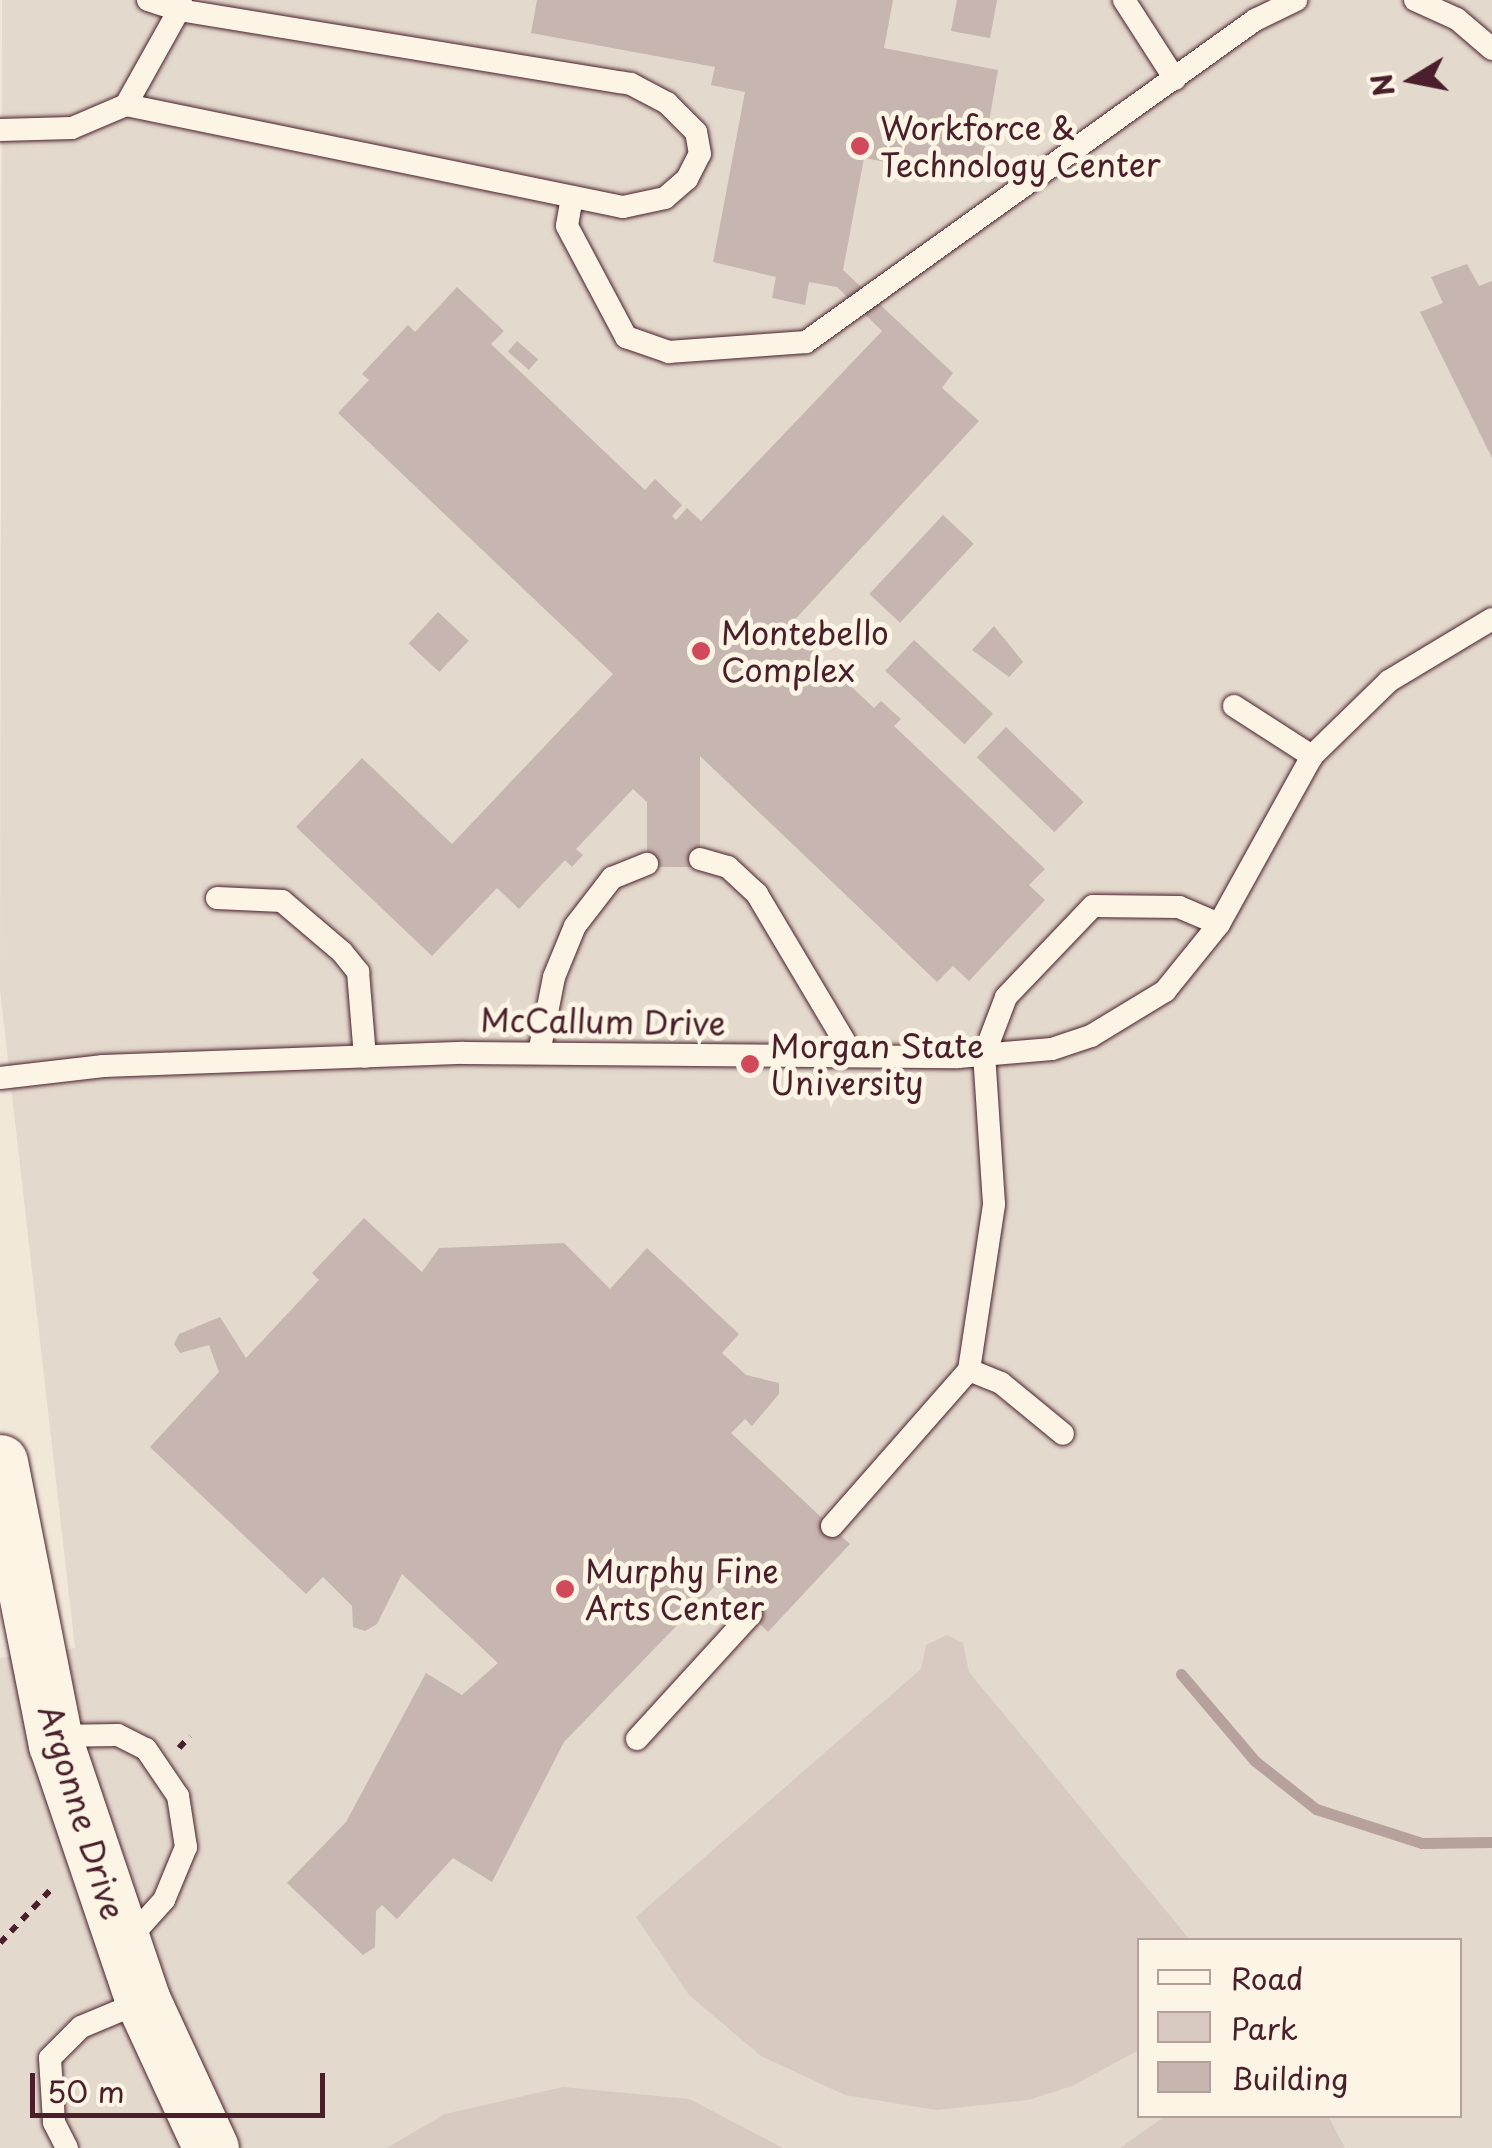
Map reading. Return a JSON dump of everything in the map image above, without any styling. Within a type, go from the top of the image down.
[{"type":"main road","name":"Argonne Drive","points":[[0,1462],[54,1736],[143,2001],[212,2148]]},
{"type":"lane","points":[[0,130],[72,128],[126,105],[623,207],[665,198],[688,178],[700,154],[696,132],[668,103],[631,84],[148,0]]},
{"type":"lane","points":[[1124,0],[1175,79]]},
{"type":"lane","points":[[572,198],[568,226],[626,337],[670,352],[806,342],[1255,20],[1296,0]]},
{"type":"lane","points":[[1415,0],[1457,18],[1492,49]]},
{"type":"lane","points":[[126,105],[180,5]]},
{"type":"lane","name":"McCallum Drive","points":[[0,1078],[104,1066],[365,1056],[984,1055],[1052,1049],[1132,1013],[1165,991],[1219,924],[1312,756],[1390,681],[1492,619]]},
{"type":"lane","points":[[1234,706],[1312,756]]},
{"type":"lane","points":[[700,859],[728,867],[757,894],[854,1056]]},
{"type":"lane","points":[[539,1053],[547,1000],[575,926],[612,878],[647,864]]},
{"type":"lane","points":[[217,898],[282,901],[342,952],[358,972],[365,1056]]},
{"type":"lane","points":[[832,1526],[969,1370],[994,1204],[984,1055],[1006,996],[1093,906],[1179,907],[1219,924]]},
{"type":"lane","points":[[969,1370],[1001,1382],[1063,1434]]},
{"type":"lane","points":[[637,1739],[751,1614]]},
{"type":"lane","points":[[54,1736],[118,1735],[146,1748],[178,1796],[186,1847],[164,1900],[124,1944]]},
{"type":"lane","points":[[67,2148],[54,2122],[50,2058],[81,2027],[143,2001]]},
{"type":"path","points":[[0,1943],[60,1880]]},
{"type":"shaded area","name":"Morgan State University","points":[[2,0],[1492,0],[1492,2148],[0,2148],[0,1658],[75,1648],[0,990]]},
{"type":"green space","points":[[947,1635],[963,1643],[969,1672],[1188,1938],[1137,1938],[1137,2051],[1072,2086],[1028,2100],[936,2110],[845,2095],[761,2056],[689,1995],[636,1917],[921,1669],[926,1645]]},
{"type":"green space","points":[[563,2087],[689,2099],[783,2148],[387,2148],[445,2114]]},
{"type":"green space","points":[[1162,2118],[1329,2118],[1345,2148],[1120,2148]]},
{"type":"building","name":"Montebello Complex","points":[[537,0],[893,0],[884,48],[998,70],[979,179],[864,158],[843,270],[953,373],[942,388],[979,421],[788,627],[874,708],[881,701],[901,719],[894,726],[1045,869],[1029,885],[1045,900],[969,981],[953,966],[937,982],[700,756],[700,867],[647,867],[647,802],[633,789],[576,849],[583,855],[572,867],[565,860],[519,909],[497,888],[432,956],[296,827],[362,758],[452,844],[613,674],[338,413],[369,380],[362,374],[408,325],[415,332],[457,287],[504,331],[491,344],[645,490],[655,479],[682,505],[672,516],[676,520],[687,508],[701,521],[882,331],[837,287],[809,282],[805,305],[772,298],[776,277],[713,262],[745,92],[711,85],[715,67],[531,33]]},
{"type":"building","points":[[957,0],[997,0],[990,38],[951,31]]},
{"type":"building","points":[[1467,264],[1479,286],[1492,281],[1492,458],[1420,312],[1443,303],[1431,277]]},
{"type":"building","points":[[517,341],[538,359],[529,370],[508,352]]},
{"type":"building","points":[[943,515],[974,544],[900,623],[869,594]]},
{"type":"building","points":[[438,612],[469,641],[439,672],[409,643]]},
{"type":"building","points":[[994,626],[1023,662],[1009,677],[972,650]]},
{"type":"building","points":[[914,640],[993,714],[964,744],[885,671]]},
{"type":"building","points":[[1006,727],[1084,802],[1055,832],[977,757]]},
{"type":"building","name":"Murphy Fine Arts Center","points":[[364,1218],[422,1272],[439,1248],[564,1243],[610,1289],[647,1248],[739,1334],[722,1353],[746,1375],[779,1383],[779,1394],[752,1426],[745,1419],[731,1433],[850,1544],[768,1632],[718,1583],[564,1742],[492,1882],[453,1858],[397,1919],[382,1905],[376,1911],[375,1947],[363,1955],[287,1883],[346,1822],[426,1673],[462,1695],[498,1663],[402,1574],[377,1624],[365,1631],[353,1627],[352,1606],[323,1577],[306,1594],[150,1447],[219,1372],[209,1345],[180,1353],[174,1344],[179,1334],[220,1317],[246,1358],[319,1280],[312,1273]]},
{"type":"waterway","points":[[1181,1674],[1255,1761],[1316,1809],[1422,1843],[1492,1842]]},
{"type":"place","name":"Workforce & Technology Center","points":[[860,146]]},
{"type":"place","name":"Montebello Complex","points":[[701,651]]},
{"type":"place","name":"Morgan State University","points":[[750,1064]]},
{"type":"place","name":"Murphy Fine Arts Center","points":[[565,1589]]}]
